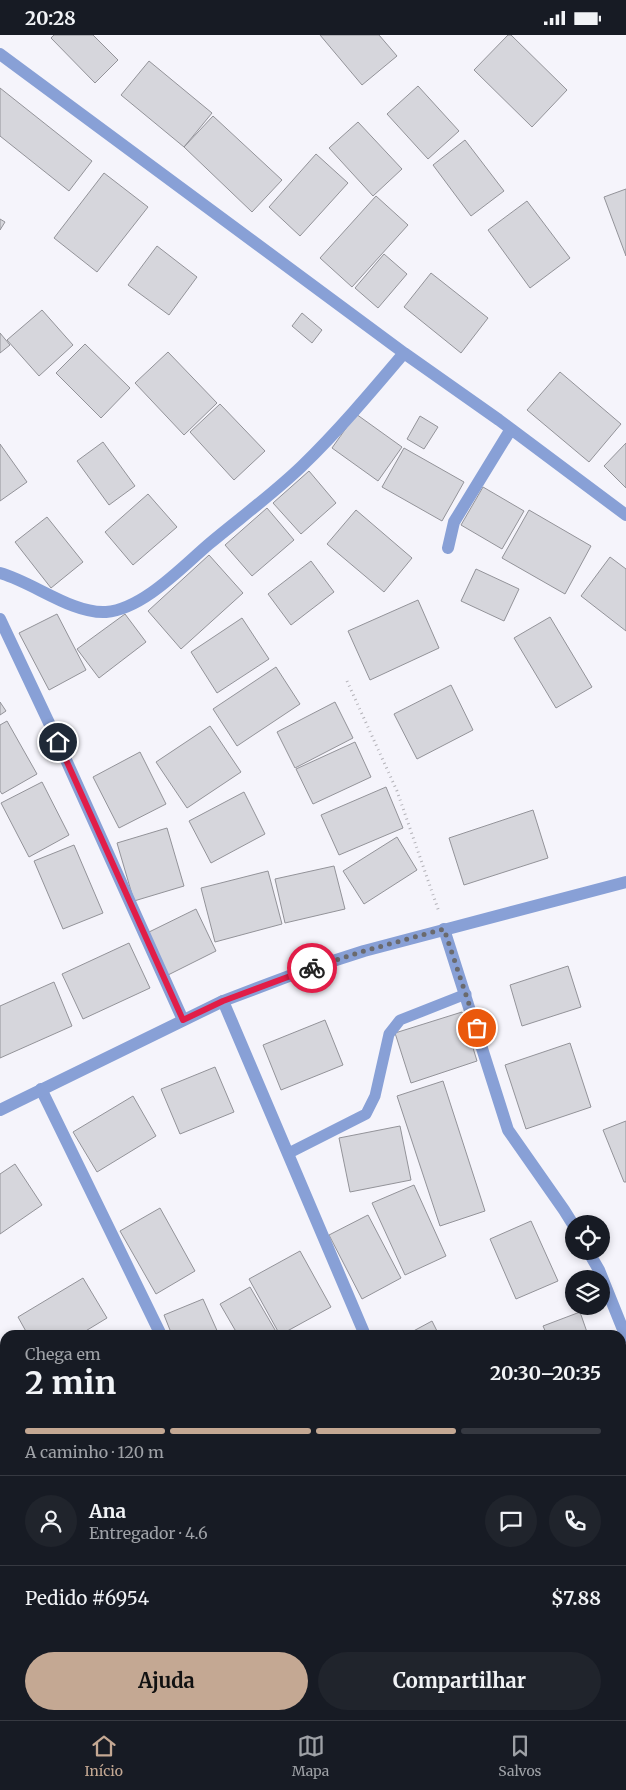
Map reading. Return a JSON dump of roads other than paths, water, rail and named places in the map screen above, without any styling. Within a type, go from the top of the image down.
[{"type":"street","points":[[0,54],[626,515]]},
{"type":"street","points":[[0,573],[80,608],[106,611],[131,605],[176,573],[301,467],[348,419],[404,353]]},
{"type":"street","points":[[448,548],[454,522],[511,429]]},
{"type":"street","points":[[0,619],[183,1020]]},
{"type":"street","points":[[0,1110],[223,1001],[364,951],[626,882]]},
{"type":"street","points":[[444,929],[508,1130],[568,1215]]},
{"type":"street","points":[[223,1001],[363,1330]]},
{"type":"street","points":[[41,1089],[159,1330]]},
{"type":"street","points":[[593,1260],[623,1330]]},
{"type":"lane","points":[[289,1153],[366,1114],[375,1096],[389,1033],[400,1020],[466,994]]}]
